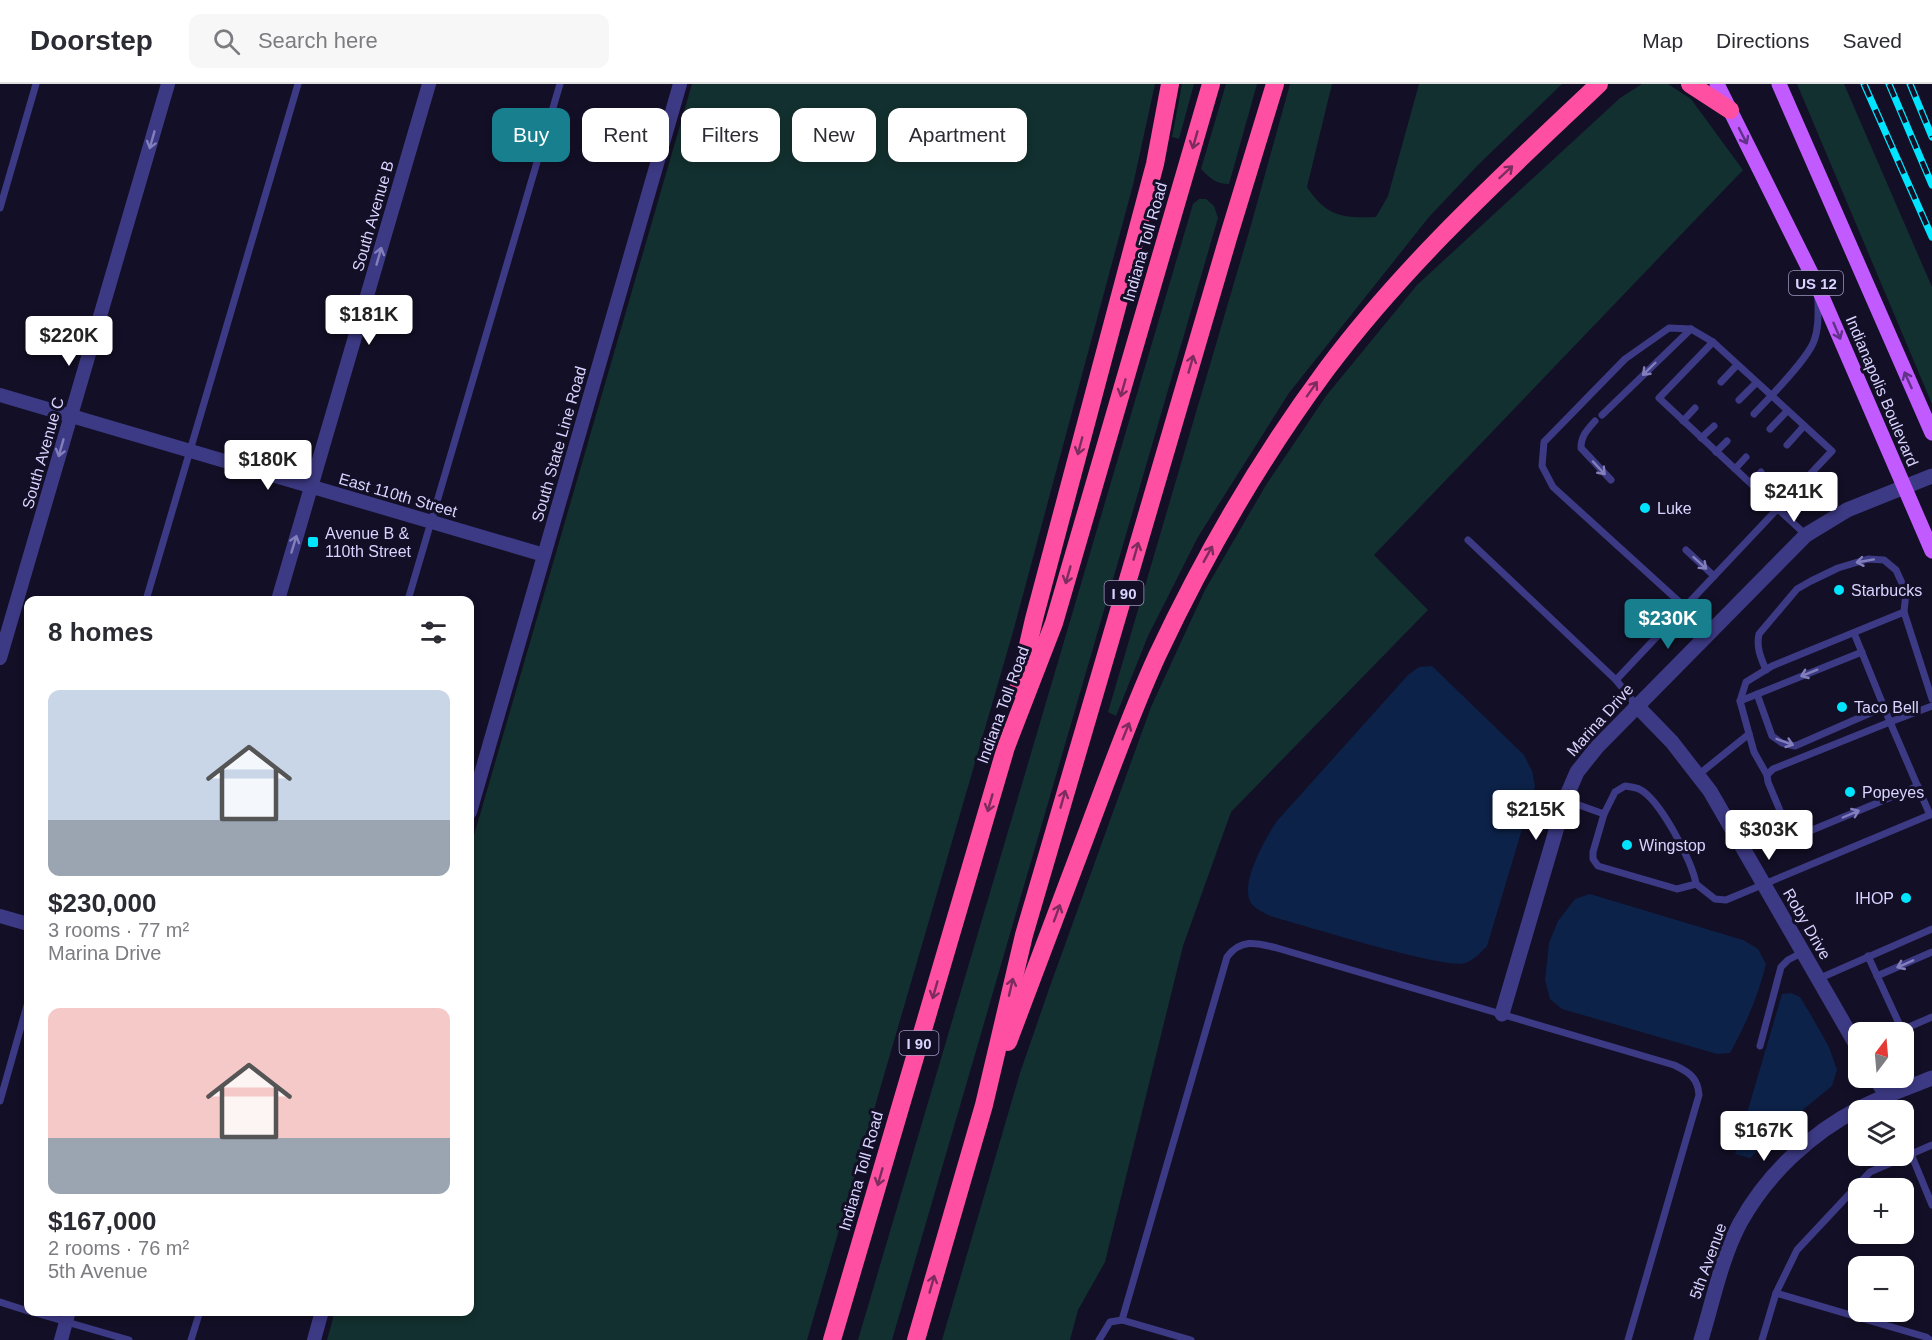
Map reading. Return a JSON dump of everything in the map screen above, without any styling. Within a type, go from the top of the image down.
[{"type":"highway","points":[[1006,747],[1034,619],[1155,164],[1170,84]]},
{"type":"highway","name":"Indiana Toll Road","points":[[832,1340],[1006,747],[1054,622],[1211,84]]},
{"type":"highway","name":"I 90","points":[[916,1340],[984,1105],[1023,935],[1275,84]]},
{"type":"highway","points":[[984,1105],[1111,768],[1156,658],[1213,545],[1270,450],[1326,370],[1395,285],[1469,207],[1599,84]]},
{"type":"highway","points":[[1690,84],[1730,110]]},
{"type":"main road","name":"Indianapolis Boulevard","points":[[1717,84],[1817,285],[1932,551]]},
{"type":"main road","name":"Indianapolis Boulevard","points":[[1779,84],[1932,433]]},
{"type":"street","name":"South Avenue C","points":[[0,658],[168,84]]},
{"type":"street","name":"South Avenue B","points":[[279,596],[429,84]]},
{"type":"street","name":"South State Line Road","points":[[474,798],[680,84]]},
{"type":"street","name":"East 110th Street","points":[[0,395],[544,555]]},
{"type":"street","name":"Marina Drive","points":[[1502,1014],[1565,800],[1577,771],[1636,705],[1806,536],[1847,510],[1932,476]]},
{"type":"street","name":"Roby Drive","points":[[1636,705],[1672,742],[1698,775],[1848,1031]]},
{"type":"street","points":[[0,916],[24,923]]},
{"type":"street","name":"5th Avenue","points":[[1894,1100],[1932,1078]]},
{"type":"street","name":"5th Avenue","points":[[1701,1340],[1724,1263],[1740,1224],[1766,1184],[1807,1142],[1848,1116]]},
{"type":"street","points":[[61,1340],[68,1316]]},
{"type":"street","points":[[314,1340],[321,1316]]},
{"type":"lane","points":[[0,208],[36,84]]},
{"type":"lane","points":[[147,596],[298,84]]},
{"type":"lane","points":[[409,596],[560,84]]},
{"type":"lane","points":[[1754,414],[1814,344],[1818,322],[1817,285]]},
{"type":"lane","points":[[1616,680],[1685,608],[1832,451],[1713,342],[1692,329],[1669,328],[1625,359],[1544,442],[1542,466],[1553,487],[1685,608]]},
{"type":"lane","points":[[1602,415],[1692,329]]},
{"type":"lane","points":[[1713,342],[1659,398],[1806,536]]},
{"type":"lane","points":[[1721,382],[1737,365]]},
{"type":"lane","points":[[1739,400],[1756,383]]},
{"type":"lane","points":[[1683,421],[1695,408]]},
{"type":"lane","points":[[1770,429],[1787,411]]},
{"type":"lane","points":[[1595,421],[1585,432],[1581,440],[1581,448],[1611,480]]},
{"type":"lane","points":[[1701,438],[1713,426]]},
{"type":"lane","points":[[1787,445],[1804,426]]},
{"type":"lane","points":[[1716,452],[1727,441]]},
{"type":"lane","points":[[1735,469],[1746,456]]},
{"type":"lane","points":[[1751,483],[1761,472]]},
{"type":"lane","points":[[1468,540],[1616,680],[1636,705]]},
{"type":"lane","points":[[1686,550],[1714,576]]},
{"type":"lane","points":[[1766,670],[1758,651],[1759,634],[1797,589],[1838,568],[1868,559],[1884,560],[1896,570],[1906,591],[1904,612],[1932,699]]},
{"type":"lane","points":[[1904,612],[1766,670],[1746,682],[1740,701],[1754,752],[1767,775],[1767,782],[1786,825],[1794,831],[1805,833],[1918,786]]},
{"type":"lane","points":[[1696,884],[1677,889],[1598,866],[1593,859],[1593,852],[1604,814],[1615,792],[1625,786],[1641,789],[1661,808],[1694,872],[1696,884],[1715,899],[1726,900],[1931,814],[1854,633]]},
{"type":"lane","points":[[1740,701],[1862,652]]},
{"type":"lane","points":[[1757,694],[1772,736],[1782,743],[1795,746],[1884,707]]},
{"type":"lane","points":[[1767,775],[1773,769],[1932,706]]},
{"type":"lane","points":[[1698,775],[1749,734]]},
{"type":"lane","points":[[1565,800],[1604,814]]},
{"type":"lane","points":[[1818,979],[1932,929]]},
{"type":"lane","points":[[1122,1320],[1227,957],[1233,948],[1241,944],[1263,945],[1502,1014],[1674,1065],[1694,1077],[1699,1095],[1628,1340]]},
{"type":"lane","points":[[1760,1046],[1781,967],[1788,960],[1803,952]]},
{"type":"lane","points":[[1877,976],[1932,952]]},
{"type":"lane","points":[[1868,956],[1902,1030],[1932,1017]]},
{"type":"lane","points":[[0,1101],[24,1016]]},
{"type":"lane","points":[[1914,1153],[1932,1145]]},
{"type":"lane","points":[[1914,1161],[1932,1205]]},
{"type":"lane","points":[[1762,1340],[1776,1293],[1797,1250],[1870,1172],[1884,1166]]},
{"type":"lane","points":[[1776,1293],[1926,1336],[1930,1340]]},
{"type":"lane","points":[[0,1302],[24,1309]]},
{"type":"lane","points":[[68,1316],[129,1340]]},
{"type":"lane","points":[[191,1340],[198,1316]]},
{"type":"lane","points":[[1099,1340],[1110,1322],[1122,1320],[1191,1340]]},
{"type":"green space","points":[[692,84],[1155,84],[1133,185],[1013,632],[807,1340],[327,1340],[334,1316],[474,1316],[474,835],[681,122],[681,162],[780,162],[780,108],[685,108]]},
{"type":"green space","points":[[1182,84],[1194,84],[1179,139],[1172,137]]},
{"type":"green space","points":[[1226,84],[1257,84],[1229,184],[1214,180],[1201,169]]},
{"type":"green space","points":[[1290,84],[1332,84],[1307,187],[1321,204],[1336,214],[1376,217],[1388,196],[1419,84],[1562,84],[1478,165],[1429,217],[1289,393],[1198,537],[1148,636],[1116,716],[1108,712]]},
{"type":"green space","points":[[1642,84],[1668,84],[1691,99],[1743,170],[1374,555],[1428,610],[1231,812],[1183,946],[1105,1262],[1078,1310],[1070,1340],[942,1340],[1020,1073],[1049,989],[1151,707],[1205,590],[1266,485],[1326,396],[1417,285],[1620,98]]},
{"type":"green space","points":[[1797,84],[1844,84],[1932,287],[1932,404]]},
{"type":"green space","points":[[1199,199],[1206,199],[1214,206],[1218,218],[892,1340],[858,1340],[1193,204]]},
{"type":"water","points":[[1432,666],[1524,755],[1532,771],[1535,786],[1487,946],[1465,963],[1431,960],[1270,916],[1257,909],[1251,903],[1248,895],[1248,884],[1255,861],[1277,821],[1408,675],[1419,667]]},
{"type":"water","points":[[1590,894],[1743,940],[1758,949],[1766,964],[1751,1010],[1730,1053],[1717,1054],[1562,1009],[1550,999],[1545,980],[1549,943],[1558,921],[1575,899]]},
{"type":"water","points":[[1791,993],[1800,997],[1829,1047],[1837,1070],[1832,1086],[1750,1158],[1735,1154],[1782,994]]},
{"type":"railway","points":[[1864,84],[1932,237]]},
{"type":"railway","points":[[1889,84],[1932,185]]},
{"type":"railway","points":[[1910,84],[1932,137]]},
{"type":"place","name":"Luke","points":[[1645,508]]},
{"type":"place","name":"Avenue B & 110th Street","points":[[313,542]]},
{"type":"place","name":"Starbucks","points":[[1839,590]]},
{"type":"place","name":"Taco Bell","points":[[1842,707]]},
{"type":"place","name":"Popeyes","points":[[1850,792]]},
{"type":"place","name":"Wingstop","points":[[1627,845]]},
{"type":"place","name":"IHOP","points":[[1906,898]]}]
